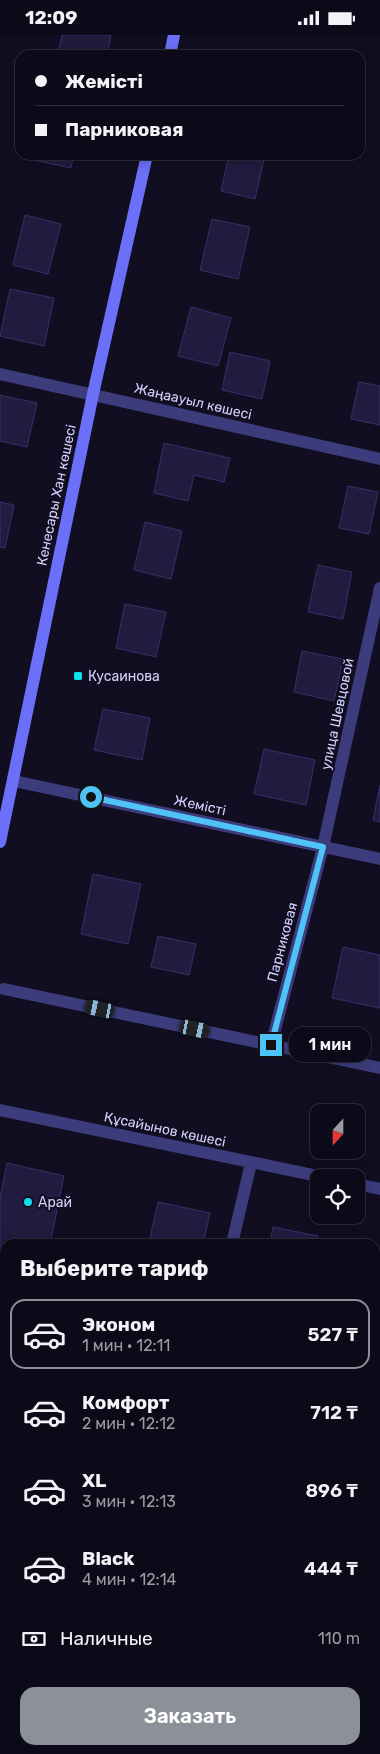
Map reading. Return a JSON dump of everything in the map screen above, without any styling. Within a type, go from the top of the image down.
[{"type":"main road","points":[[171,50],[174,35]]},
{"type":"main road","name":"Кенесары Хан көшесі","points":[[0,842],[93,394],[146,160]]},
{"type":"street","name":"Жаңаауыл көшесі","points":[[0,374],[380,459]]},
{"type":"street","name":"улица Шевцовой","points":[[323,847],[380,588]]},
{"type":"street","name":"Жемісті","points":[[14,781],[380,859]]},
{"type":"street","name":"Парниковая","points":[[271,1045],[323,847]]},
{"type":"street","points":[[4,989],[380,1068]]},
{"type":"street","name":"Құсайынов көшесі","points":[[0,1110],[310,1174]]},
{"type":"street","points":[[233,1239],[251,1163]]},
{"type":"street","points":[[365,1186],[380,1189]]},
{"type":"building","points":[[62,35],[111,35],[108,50],[59,50]]},
{"type":"building","points":[[33,160],[73,160],[71,168]]},
{"type":"building","points":[[228,160],[264,160],[255,199],[221,191]]},
{"type":"building","points":[[25,215],[61,224],[48,274],[13,265]]},
{"type":"building","points":[[212,219],[250,227],[238,279],[200,270]]},
{"type":"building","points":[[10,289],[54,298],[44,346],[0,336]]},
{"type":"building","points":[[191,307],[231,318],[218,366],[178,356]]},
{"type":"building","points":[[230,352],[270,361],[262,399],[222,390]]},
{"type":"building","points":[[359,382],[380,386],[380,425],[351,419]]},
{"type":"building","points":[[0,395],[37,403],[27,447],[0,441]]},
{"type":"building","points":[[164,443],[230,458],[224,482],[194,475],[188,501],[154,493]]},
{"type":"building","points":[[348,486],[378,492],[369,534],[339,528]]},
{"type":"building","points":[[0,502],[14,505],[5,548],[0,547]]},
{"type":"building","points":[[145,522],[182,531],[171,579],[134,570]]},
{"type":"building","points":[[318,565],[352,572],[343,619],[308,612]]},
{"type":"building","points":[[125,604],[166,612],[156,657],[116,648]]},
{"type":"building","points":[[302,651],[343,659],[334,701],[294,692]]},
{"type":"building","points":[[103,709],[150,718],[142,760],[94,750]]},
{"type":"building","points":[[264,749],[315,760],[306,805],[254,794]]},
{"type":"building","points":[[380,785],[380,822],[373,820]]},
{"type":"building","points":[[93,874],[141,884],[128,944],[81,934]]},
{"type":"building","points":[[158,936],[196,944],[189,975],[151,967]]},
{"type":"building","points":[[343,947],[380,955],[380,1008],[332,998]]},
{"type":"building","points":[[7,1163],[64,1176],[51,1239],[0,1239],[0,1197]]},
{"type":"building","points":[[158,1202],[210,1213],[204,1239],[150,1238]]},
{"type":"building","points":[[273,1227],[318,1236],[318,1239],[271,1239]]},
{"type":"place","name":"Кусаинова","points":[[78,676]]},
{"type":"place","name":"Арай","points":[[28,1202]]},
{"type":"route","points":[[91,797],[323,847],[271,1045]]}]
